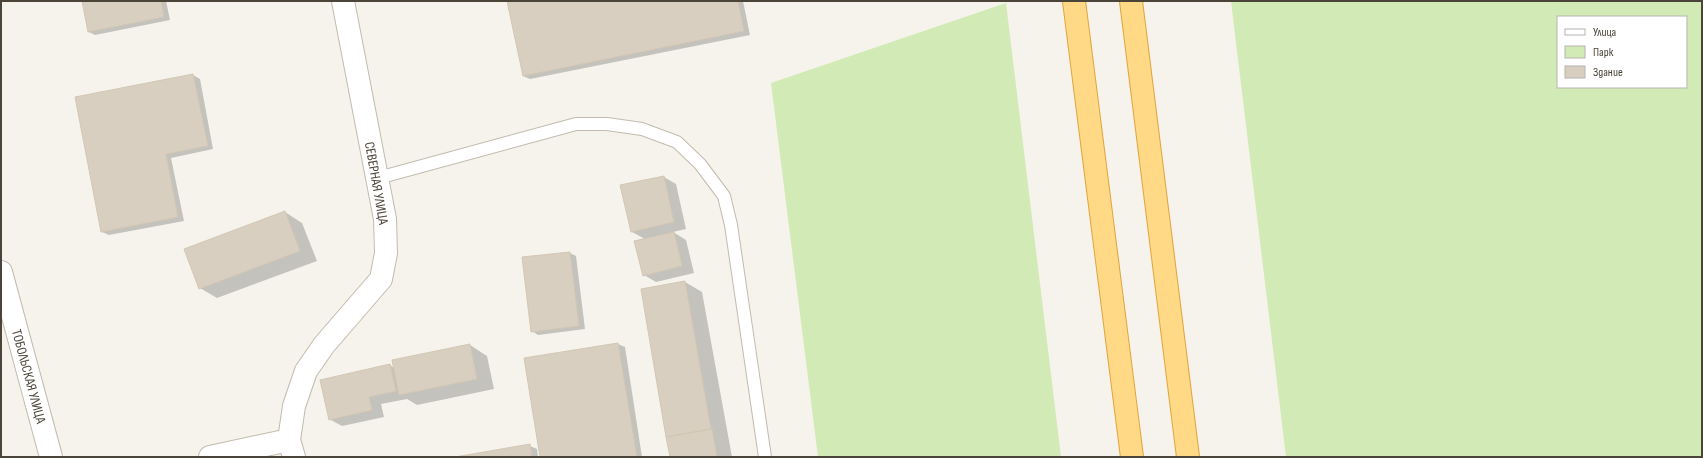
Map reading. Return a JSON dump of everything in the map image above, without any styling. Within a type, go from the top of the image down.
[{"type":"highway","points":[[1074,1],[1132,457]]},
{"type":"highway","points":[[1131,1],[1188,457]]},
{"type":"street","name":"СЕВЕРНАЯ УЛИЦА","points":[[291,449],[294,406],[306,371],[324,345],[381,279],[386,253],[385,219],[343,1]]},
{"type":"street","name":"ТОБОЛЬСКАЯ УЛИЦА","points":[[1,272],[50,457]]},
{"type":"street","points":[[210,457],[291,449]]},
{"type":"lane","points":[[378,178],[576,124],[607,124],[642,129],[677,142],[700,164],[724,196],[731,225],[765,457]]},
{"type":"green space","points":[[1231,1],[1702,1],[1702,457],[1286,457]]},
{"type":"green space","points":[[1006,3],[1061,457],[818,457],[771,83]]},
{"type":"building","points":[[82,1],[161,1],[164,17],[88,32]]},
{"type":"building","points":[[507,1],[738,1],[744,31],[523,76]]},
{"type":"building","points":[[193,74],[208,146],[166,154],[178,217],[101,232],[75,97]]},
{"type":"building","points":[[664,176],[674,222],[631,232],[620,185]]},
{"type":"building","points":[[285,211],[300,251],[199,289],[184,249]]},
{"type":"building","points":[[674,232],[682,266],[643,276],[634,241]]},
{"type":"building","points":[[570,252],[579,326],[531,332],[522,257]]},
{"type":"building","points":[[685,281],[711,429],[666,437],[641,289]]},
{"type":"building","points":[[618,343],[637,457],[540,457],[524,358]]},
{"type":"building","points":[[470,344],[477,379],[399,395],[392,360]]},
{"type":"building","points":[[390,364],[396,391],[369,397],[372,410],[329,420],[320,380]]},
{"type":"building","points":[[712,429],[717,457],[670,457],[666,437]]},
{"type":"building","points":[[530,444],[532,457],[455,457]]}]
